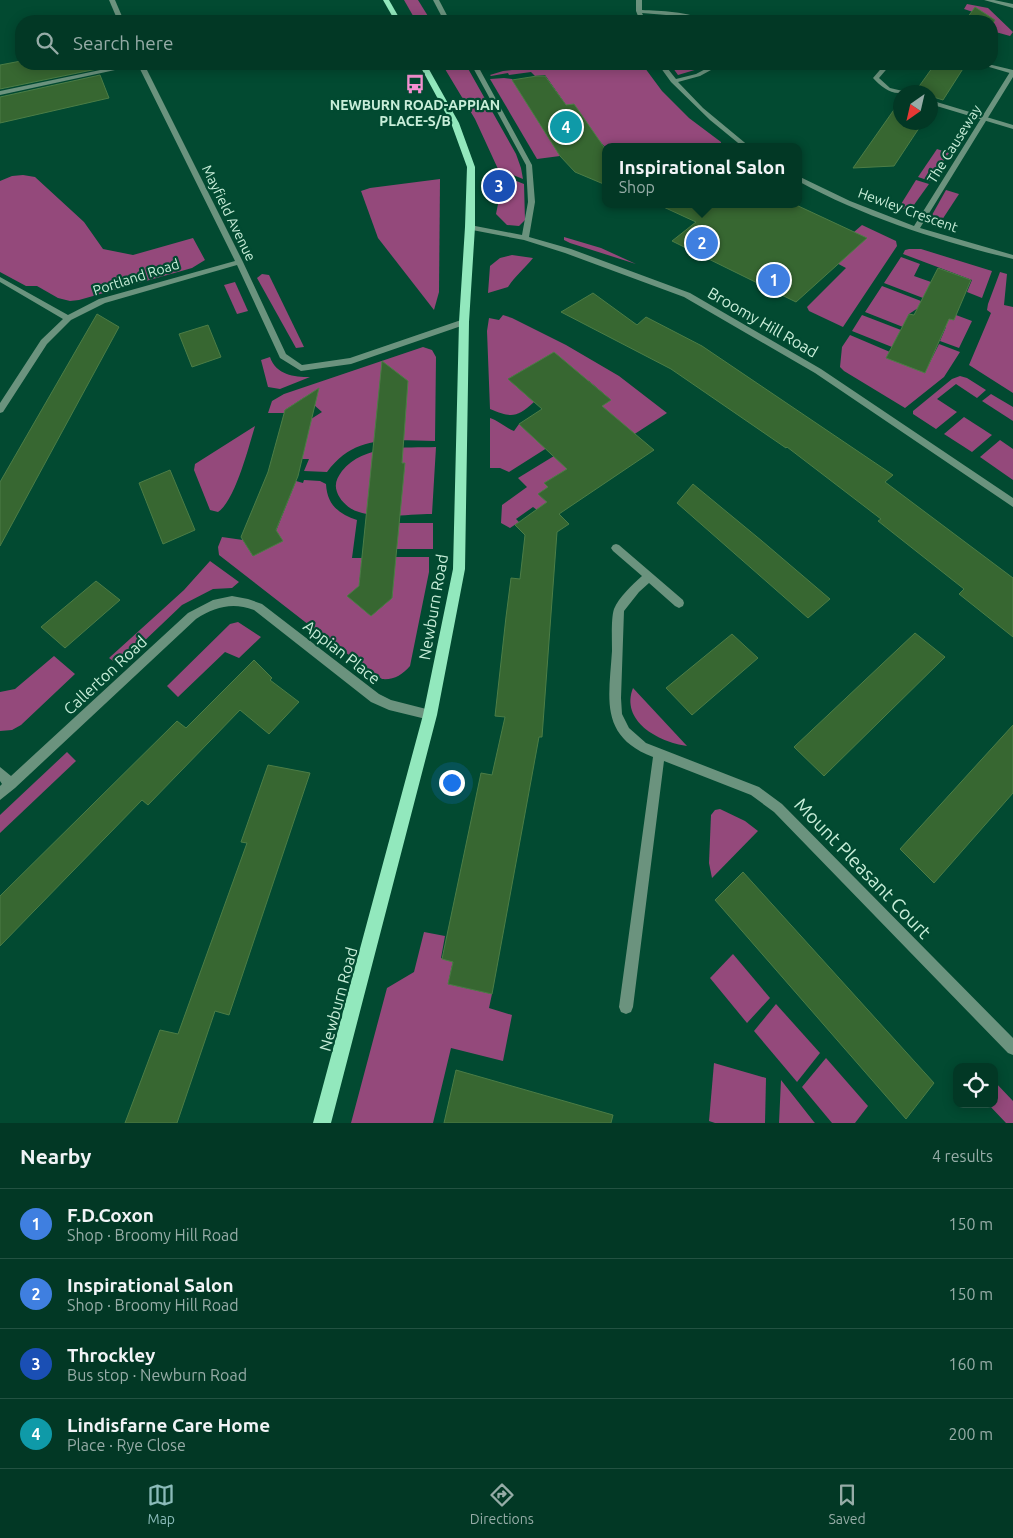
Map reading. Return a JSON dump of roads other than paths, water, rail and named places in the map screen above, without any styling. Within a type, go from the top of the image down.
[{"type":"main road","points":[[386,0],[395,15]]},
{"type":"main road","name":"Newburn Road","points":[[322,1123],[430,715],[460,569],[464,322],[470,227],[471,167],[455,123],[425,70]]},
{"type":"street","points":[[112,0],[118,15]]},
{"type":"street","points":[[436,0],[445,15]]},
{"type":"street","points":[[639,0],[641,15]]},
{"type":"street","points":[[987,0],[1013,6]]},
{"type":"street","points":[[639,11],[666,12],[678,15]]},
{"type":"street","points":[[998,68],[1013,72]]},
{"type":"street","points":[[0,93],[108,70]]},
{"type":"street","name":"Mayfield Avenue","points":[[144,70],[239,262],[283,356],[301,368],[351,361],[464,322]]},
{"type":"street","points":[[477,70],[529,165],[531,219],[525,238]]},
{"type":"street","points":[[665,70],[698,107],[743,143]]},
{"type":"street","points":[[673,81],[706,70]]},
{"type":"street","points":[[883,70],[876,78],[888,89],[893,90]]},
{"type":"street","name":"The Causeway","points":[[916,228],[1013,72]]},
{"type":"street","points":[[938,104],[1013,127]]},
{"type":"street","name":"Hewley Crescent","points":[[802,180],[861,207],[916,228],[1013,256]]},
{"type":"street","name":"Broomy Hill Road","points":[[470,227],[525,238],[568,251],[687,294],[818,372],[1013,503]]},
{"type":"street","name":"Portland Road","points":[[0,410],[44,342],[68,318],[102,301],[239,262]]},
{"type":"street","points":[[0,279],[68,318]]},
{"type":"street","points":[[616,548],[679,603]]},
{"type":"street","name":"Mount Pleasant Court","points":[[648,576],[634,588],[619,610],[615,698],[616,715],[625,732],[642,747],[755,790],[778,808],[1013,1048]]},
{"type":"street","name":"Appian Place","points":[[242,600],[258,607],[375,698],[389,705],[430,715]]},
{"type":"street","name":"Callerton Road","points":[[0,794],[192,616],[208,605],[222,601],[242,600]]},
{"type":"street","points":[[626,1007],[659,754]]},
{"type":"street","points":[[0,773],[11,784]]},
{"type":"place","name":"NEWBURN ROAD-APPIAN PLACE-S/B","points":[[415,84]]},
{"type":"place","name":"Lindisfarne Care Home","points":[[566,127]]},
{"type":"place","name":"Throckley","points":[[499,186]]},
{"type":"place","name":"Inspirational Salon","points":[[702,243]]},
{"type":"place","name":"F.D.Coxon","points":[[774,280]]}]
